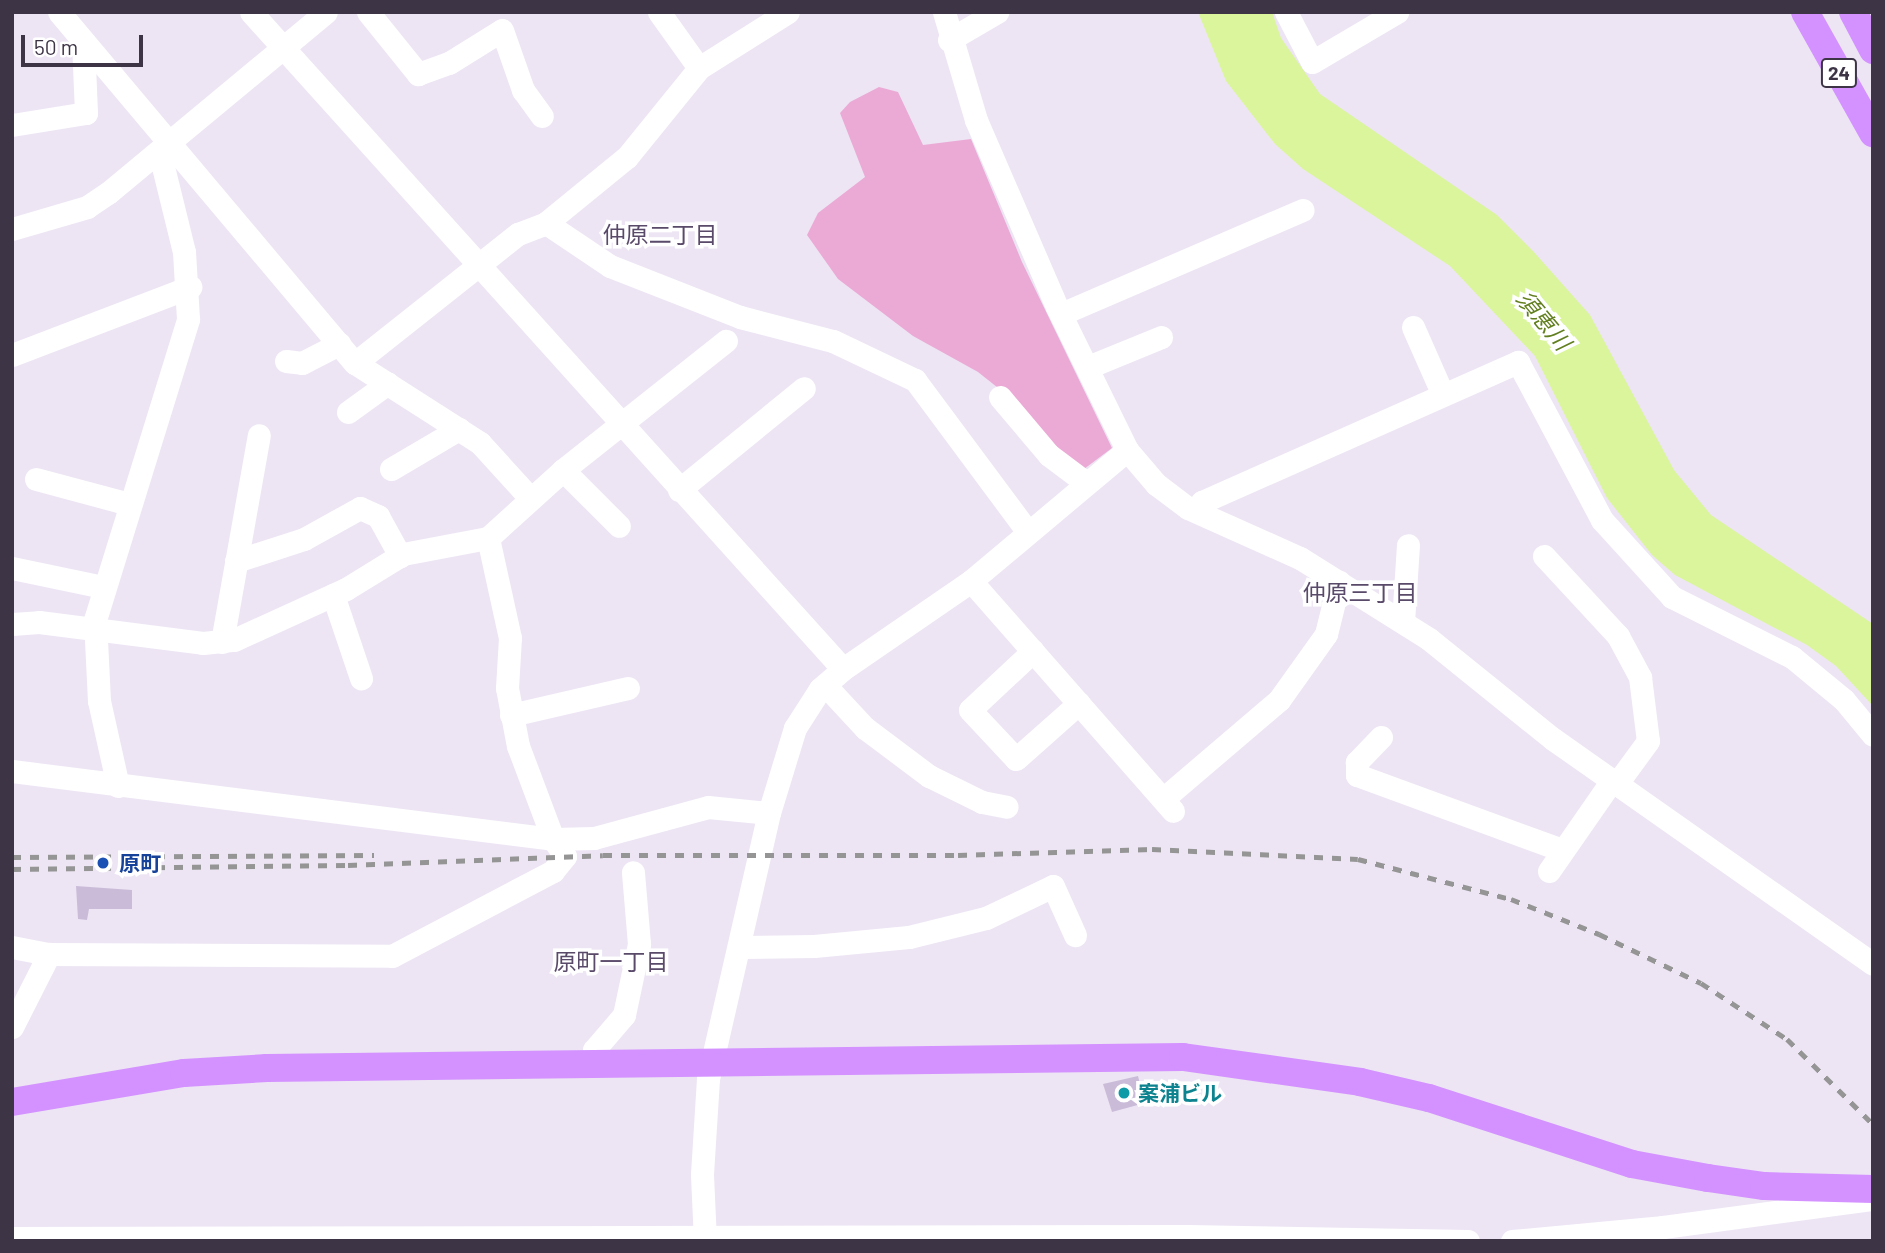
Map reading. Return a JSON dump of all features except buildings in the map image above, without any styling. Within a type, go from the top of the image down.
[{"type":"main road","name":"24","points":[[1805,12],[1873,133]]},
{"type":"main road","name":"24","points":[[1853,12],[1873,50]]},
{"type":"main road","points":[[12,1102],[184,1073],[712,1062],[1183,1057],[1250,1064],[1429,1098],[1632,1164],[1764,1186],[1873,1189]]},
{"type":"street","points":[[59,12],[165,149],[355,363],[480,443],[530,498]]},
{"type":"street","points":[[251,12],[620,426],[843,669]]},
{"type":"street","points":[[12,229],[87,207],[165,149],[326,12]]},
{"type":"street","points":[[368,12],[418,74],[449,63],[502,30],[523,90],[542,116]]},
{"type":"street","points":[[659,12],[699,68]]},
{"type":"street","points":[[355,363],[518,234],[546,223],[627,157],[699,68],[788,12]]},
{"type":"street","points":[[944,12],[949,40],[976,120],[1061,314],[1127,450],[1156,484],[1195,510],[1300,558],[1403,622],[1553,739],[1873,964]]},
{"type":"street","points":[[949,40],[997,12]]},
{"type":"street","points":[[1286,12],[1312,62],[1397,12]]},
{"type":"street","points":[[12,125],[86,113],[83,41]]},
{"type":"street","points":[[118,786],[99,701],[95,629],[103,587],[182,346],[190,287],[165,149]]},
{"type":"street","points":[[1061,314],[1303,210]]},
{"type":"street","points":[[546,223],[610,266],[740,317],[833,341],[915,380],[1028,532]]},
{"type":"street","points":[[12,355],[190,287]]},
{"type":"street","points":[[1413,327],[1443,395]]},
{"type":"street","points":[[1088,367],[1161,337]]},
{"type":"street","points":[[12,624],[38,622],[222,642],[333,595],[400,556],[488,538],[563,470],[726,341]]},
{"type":"street","points":[[286,361],[302,363],[339,344]]},
{"type":"street","points":[[1195,510],[1202,502],[1517,362],[1602,520],[1672,597],[1792,657],[1843,699],[1873,735]]},
{"type":"street","points":[[348,412],[388,383]]},
{"type":"street","points":[[678,490],[804,387]]},
{"type":"street","points":[[1000,397],[1049,455],[1085,482]]},
{"type":"street","points":[[391,469],[459,429]]},
{"type":"street","points":[[222,642],[259,435]]},
{"type":"street","points":[[705,1240],[703,1130],[712,1062],[741,947],[769,813],[795,728],[825,685],[843,669],[971,581],[1085,482],[1127,450]]},
{"type":"street","points":[[563,470],[619,526]]},
{"type":"street","points":[[36,479],[129,504]]},
{"type":"street","points":[[236,561],[304,540],[360,508],[379,516],[400,556]]},
{"type":"street","points":[[12,947],[49,954],[392,956],[552,871],[565,856],[553,839],[511,715],[507,688],[510,638],[488,538]]},
{"type":"street","points":[[1403,622],[1408,545]]},
{"type":"street","points":[[1544,556],[1618,636],[1640,677],[1648,741],[1562,850],[1549,871]]},
{"type":"street","points":[[12,568],[103,587]]},
{"type":"street","points":[[971,581],[1168,805],[1279,700],[1326,634],[1339,582]]},
{"type":"street","points":[[333,595],[361,678]]},
{"type":"street","points":[[1033,651],[970,710],[1016,759],[1079,704]]},
{"type":"street","points":[[825,685],[865,728],[929,776],[982,802],[1007,807]]},
{"type":"street","points":[[511,715],[628,688]]},
{"type":"street","points":[[1381,737],[1357,762],[1357,775],[1562,850]]},
{"type":"street","points":[[12,771],[553,839],[594,838],[708,807],[769,813]]},
{"type":"street","points":[[594,1064],[594,1050],[624,1015],[639,944],[633,872]]},
{"type":"street","points":[[741,947],[825,946],[909,937],[986,918],[1053,886],[1075,934]]},
{"type":"street","points":[[12,1027],[49,954]]},
{"type":"street","points":[[1764,1186],[1766,1214]]},
{"type":"street","points":[[1512,1241],[1663,1234],[1766,1214],[1873,1199]]},
{"type":"street","points":[[12,1238],[1468,1241]]},
{"type":"shaded area","points":[[879,87],[898,92],[923,145],[971,139],[1022,262],[1112,448],[1084,469],[1047,441],[1021,406],[978,372],[913,336],[838,279],[807,235],[818,213],[865,177],[840,113],[850,102]]},
{"type":"water","name":"須恵川","points":[[1198,12],[1272,12],[1281,38],[1320,94],[1497,215],[1533,251],[1590,315],[1674,470],[1711,515],[1873,624],[1873,706],[1836,666],[1807,645],[1675,575],[1652,555],[1607,498],[1535,356],[1450,266],[1303,169],[1275,144],[1226,81]]},
{"type":"railway","points":[[12,869],[348,865],[603,855],[958,855],[1152,849],[1358,859],[1511,899],[1599,934],[1701,983],[1787,1039],[1873,1124]]},
{"type":"railway","points":[[12,857],[374,855]]},
{"type":"place","name":"原町","points":[[103,863]]},
{"type":"place","name":"案浦ビル","points":[[1124,1093]]},
{"type":"district","name":"仲原二丁目","points":[[660,234]]},
{"type":"district","name":"仲原三丁目","points":[[1360,592]]},
{"type":"district","name":"原町一丁目","points":[[611,961]]}]
